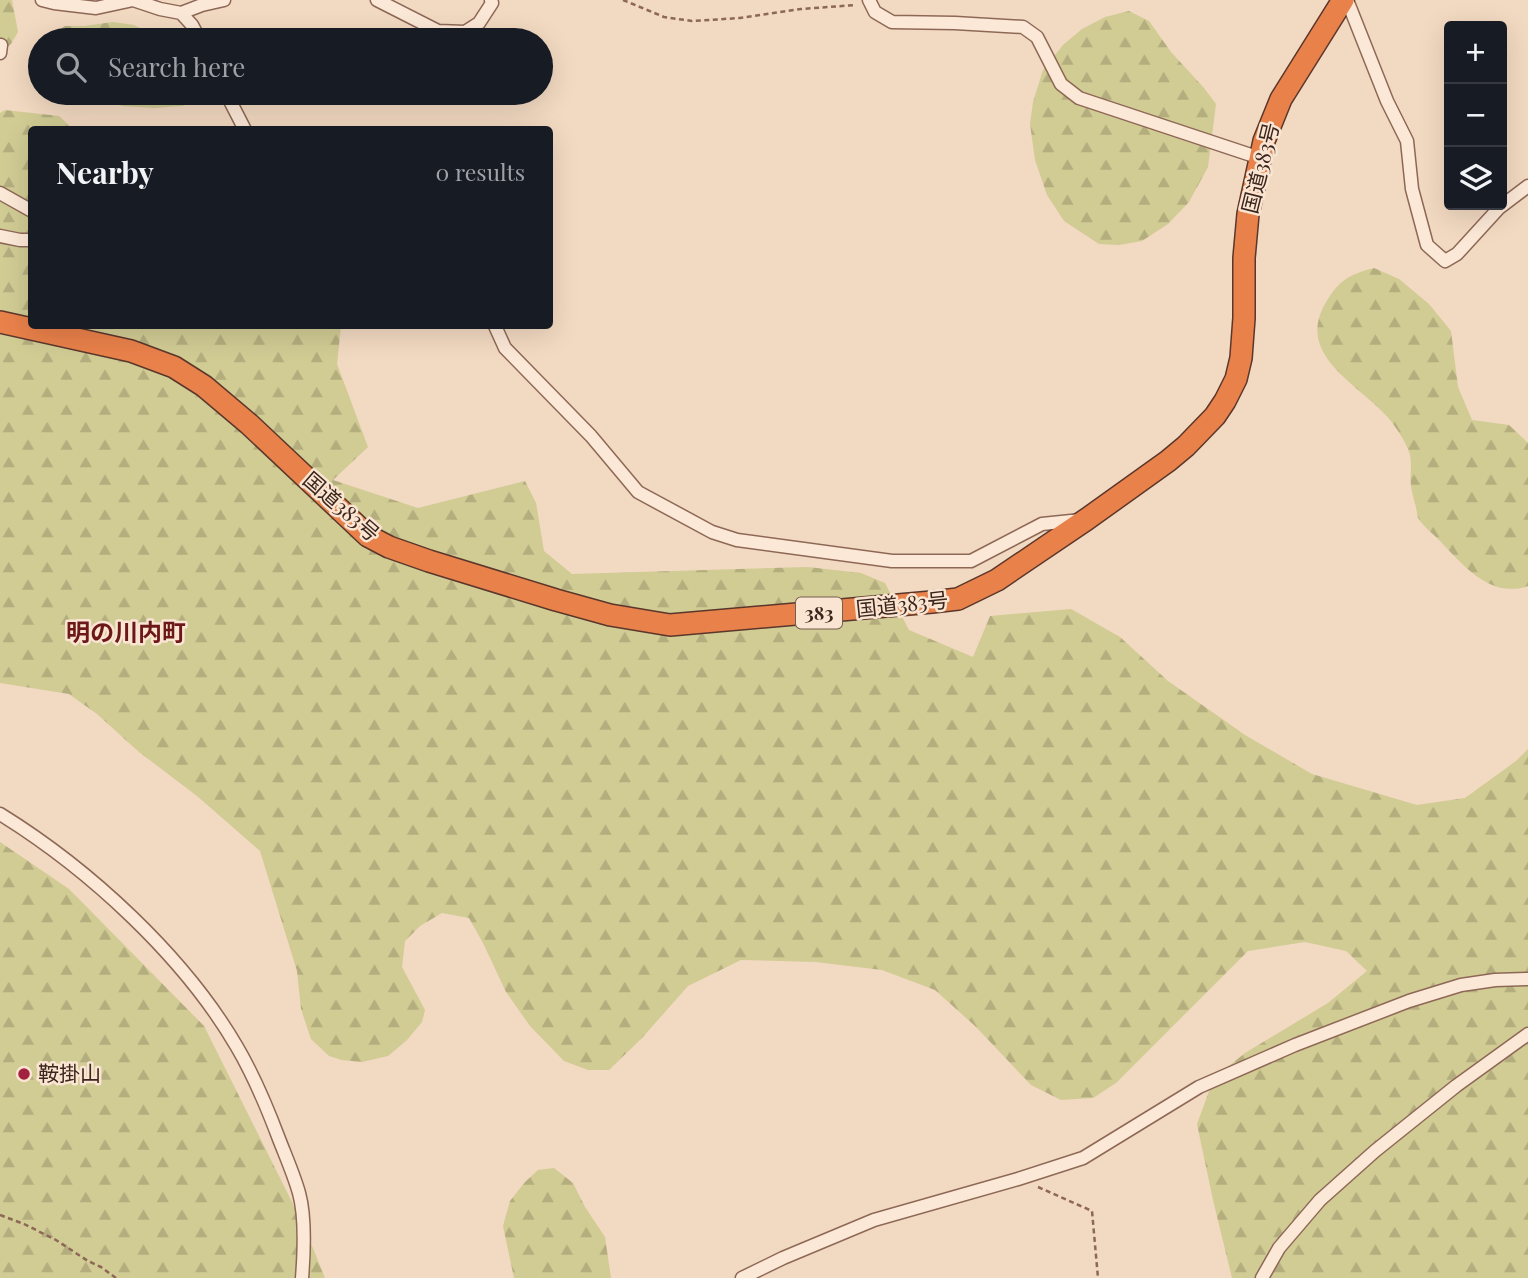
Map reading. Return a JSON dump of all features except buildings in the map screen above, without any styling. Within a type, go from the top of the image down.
[{"type":"highway","name":"国道383号","points":[[32,329],[131,351],[174,367],[204,386],[240,416],[368,536],[389,547],[429,561],[556,600],[610,615],[670,625],[958,599],[996,580],[1087,519],[1186,446],[1226,401],[1236,380],[1241,358],[1248,214],[1260,158],[1281,99],[1345,0]]},
{"type":"highway","name":"国道383号","points":[[0,322],[28,328]]},
{"type":"street","points":[[42,0],[96,8],[134,0],[181,13],[224,0]]},
{"type":"street","points":[[377,0],[432,28]]},
{"type":"street","points":[[471,28],[479,23],[492,3],[491,0]]},
{"type":"street","points":[[1345,0],[1406,141],[1412,189],[1427,245],[1445,261],[1457,254],[1500,208],[1528,186]]},
{"type":"street","points":[[870,2],[875,12],[892,22],[1023,27],[1037,37],[1061,84],[1079,98],[1260,158]]},
{"type":"street","points":[[181,13],[194,28]]},
{"type":"street","points":[[232,105],[243,126]]},
{"type":"street","points":[[0,193],[28,209]]},
{"type":"street","points":[[0,236],[28,240]]},
{"type":"street","points":[[496,329],[505,348],[591,436],[638,492],[712,532],[737,540],[892,561],[971,561],[1042,524],[1087,519]]},
{"type":"street","points":[[0,814],[34,835],[112,898],[162,947],[206,1000],[237,1047],[268,1109],[300,1196],[305,1246],[302,1278]]},
{"type":"street","points":[[743,1278],[874,1220],[1083,1158],[1199,1087],[1295,1045],[1409,1001],[1461,985],[1528,979]]},
{"type":"street","points":[[1262,1278],[1279,1248],[1320,1200],[1456,1086],[1528,1034]]},
{"type":"path","points":[[623,0],[664,17],[692,20],[740,18],[870,2]]},
{"type":"path","points":[[1018,1179],[1092,1211],[1098,1278]]},
{"type":"path","points":[[0,1215],[56,1240],[116,1278]]},
{"type":"green space","points":[[0,0],[12,0],[18,32],[11,44],[0,54]]},
{"type":"green space","points":[[1129,11],[1149,21],[1171,52],[1216,104],[1208,167],[1189,202],[1168,224],[1142,241],[1119,245],[1099,244],[1064,221],[1047,195],[1035,160],[1030,124],[1033,102],[1043,70],[1063,45],[1082,29],[1105,17]]},
{"type":"green space","points":[[113,22],[140,28],[62,28]]},
{"type":"green space","points":[[120,105],[185,105],[154,108]]},
{"type":"green space","points":[[5,110],[59,116],[70,126],[28,126],[28,329],[341,329],[337,364],[368,447],[333,480],[418,508],[525,481],[536,503],[544,551],[572,574],[808,567],[861,573],[885,583],[909,630],[973,657],[990,616],[1071,609],[1120,637],[1168,681],[1245,735],[1312,774],[1417,805],[1465,798],[1516,761],[1528,749],[1528,1278],[1232,1278],[1197,1124],[1211,1086],[1224,1070],[1245,1053],[1328,1003],[1367,971],[1346,951],[1305,942],[1248,951],[1116,1083],[1093,1098],[1061,1100],[1031,1085],[975,1026],[935,990],[882,970],[816,962],[741,960],[688,986],[642,1038],[609,1070],[588,1070],[564,1061],[530,1026],[506,992],[469,918],[442,913],[420,926],[405,941],[402,967],[425,1010],[422,1022],[407,1040],[388,1056],[362,1062],[329,1056],[311,1039],[301,1009],[297,971],[260,851],[197,796],[69,694],[0,683],[0,113]]},
{"type":"green space","points":[[1374,268],[1399,279],[1429,304],[1451,331],[1458,387],[1472,420],[1509,425],[1528,443],[1528,586],[1501,588],[1478,577],[1423,524],[1418,518],[1411,489],[1410,455],[1403,439],[1387,416],[1341,374],[1319,343],[1318,324],[1330,296],[1345,280]]},
{"type":"green space","points":[[0,842],[69,889],[204,1026],[304,1226],[325,1278],[0,1278]]},
{"type":"green space","points":[[554,1168],[573,1183],[605,1237],[611,1278],[514,1278],[503,1226],[510,1201],[538,1170]]},
{"type":"place","name":"鞍掛山","points":[[24,1074]]},
{"type":"district","name":"明の川内町","points":[[126,633]]}]
